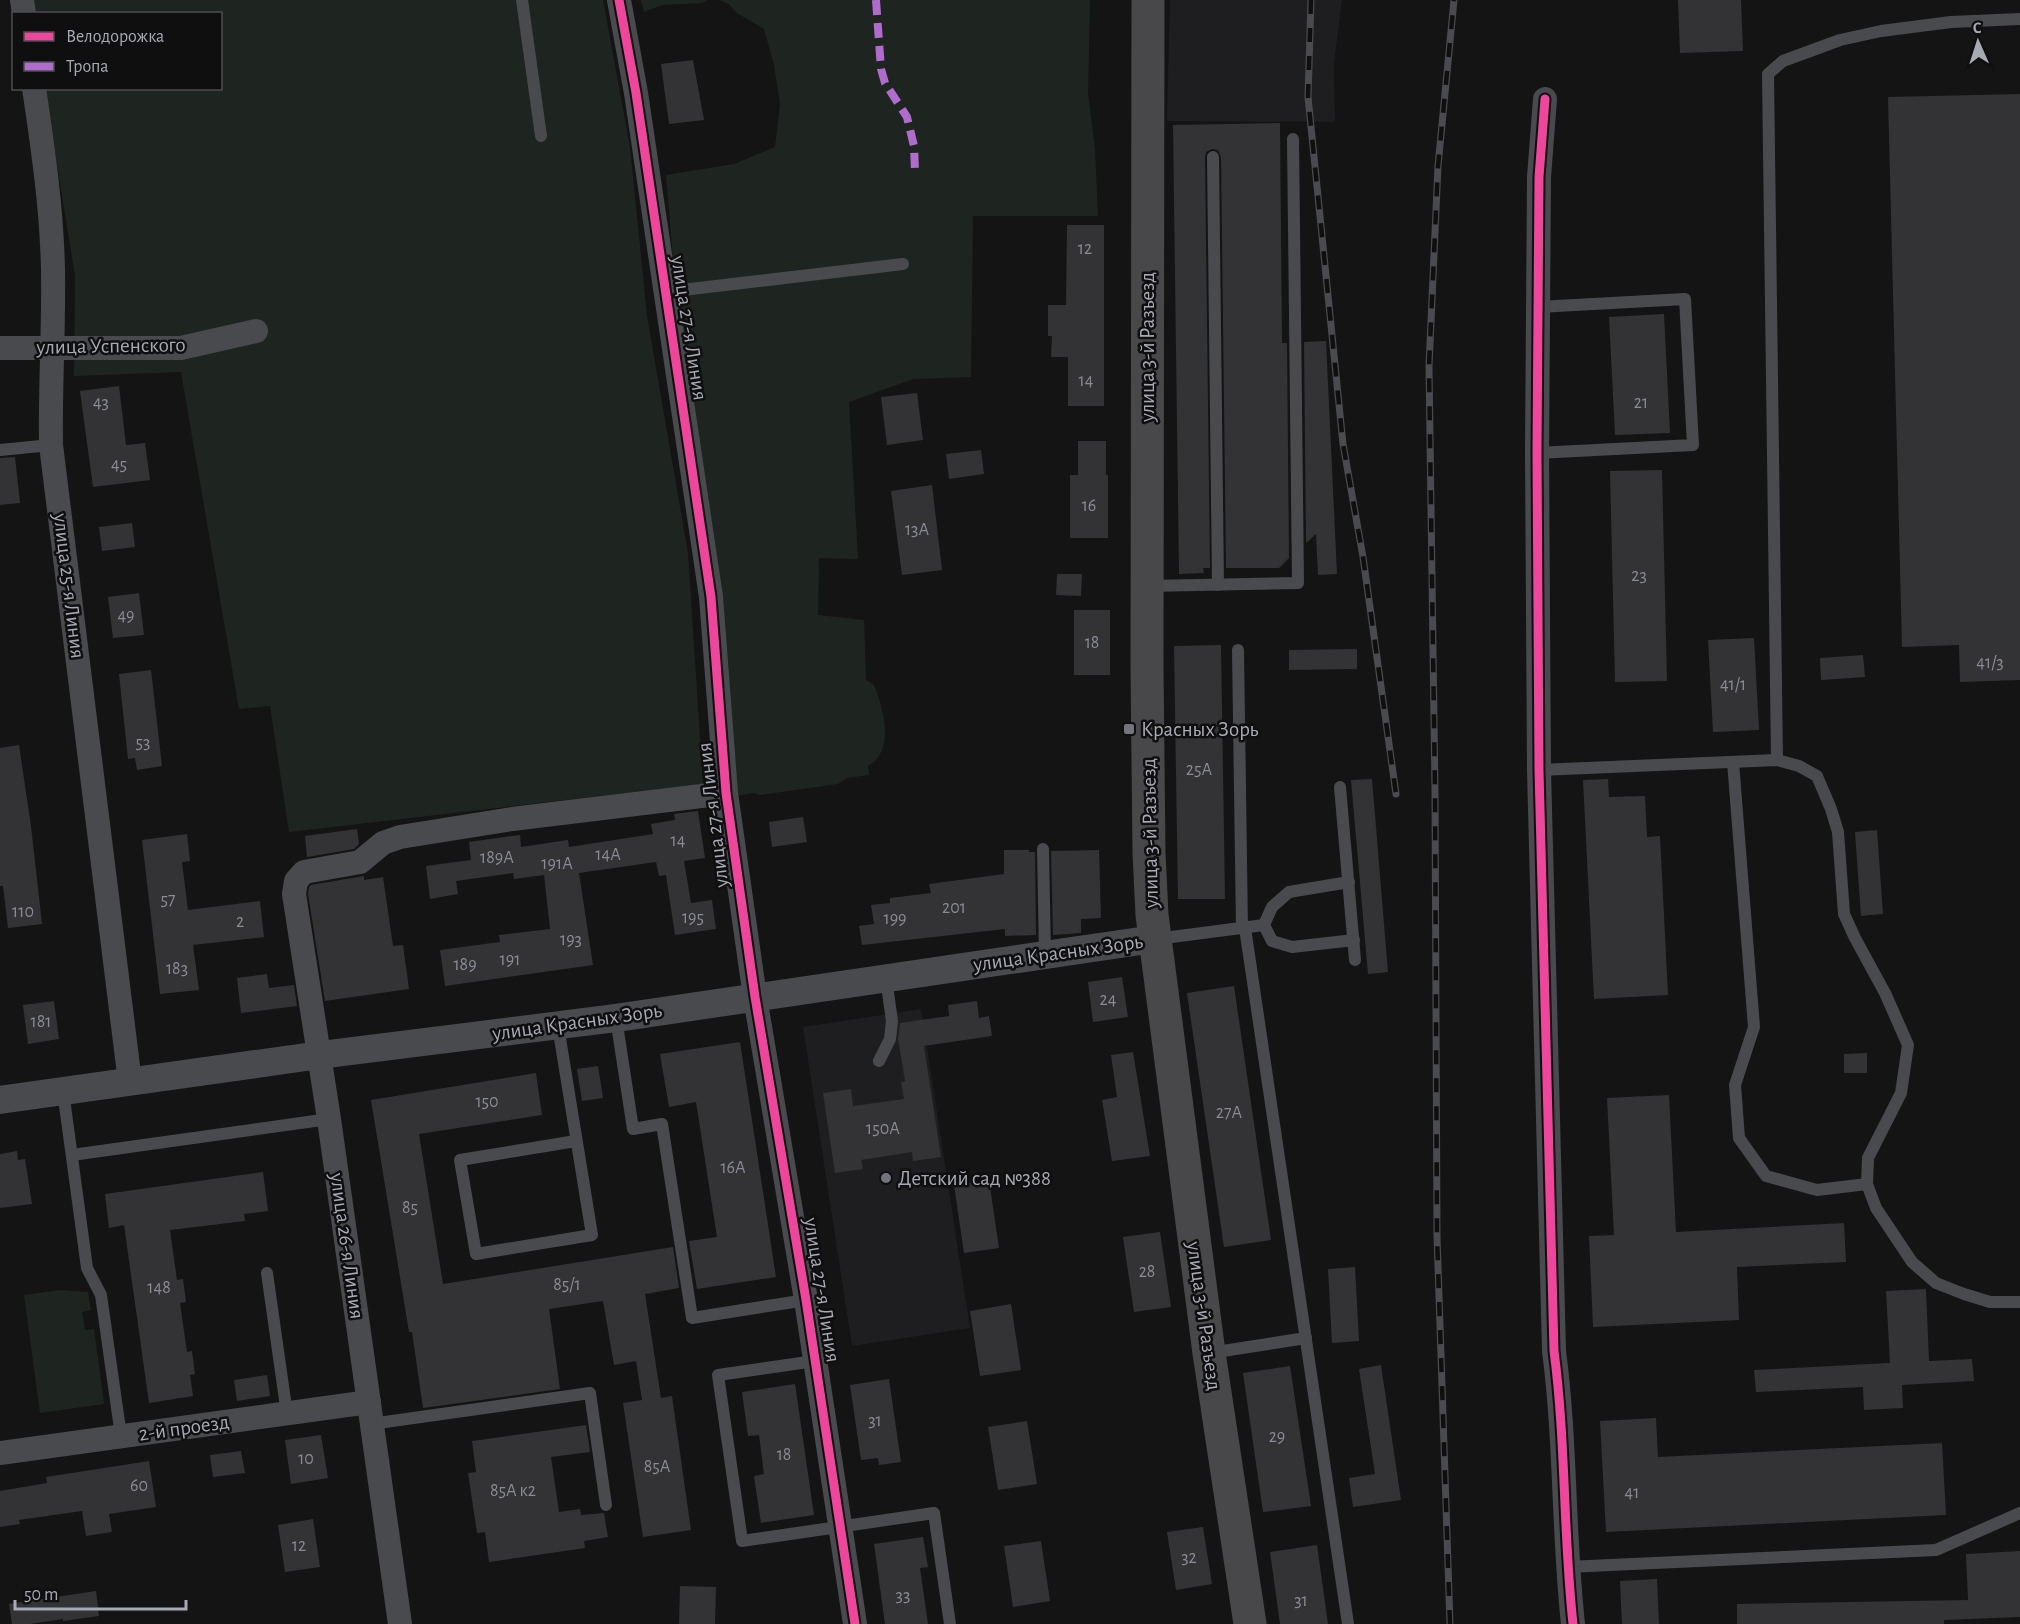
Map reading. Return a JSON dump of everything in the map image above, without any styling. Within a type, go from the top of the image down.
[{"type":"main road","name":"улица 3-й Разъезд","points":[[1148,0],[1147,586],[1149,853],[1154,939],[1209,1353],[1250,1624]]},
{"type":"street","name":"улица 27-я Линия","points":[[619,0],[636,93],[711,597],[726,792],[754,997],[806,1300],[855,1624]]},
{"type":"street","name":"улица 25-я Линия","points":[[34,90],[47,177],[54,270],[51,445],[130,1082]]},
{"type":"street","points":[[1545,99],[1539,177],[1537,453],[1539,770],[1554,1352],[1559,1390],[1567,1567],[1573,1624]]},
{"type":"street","name":"улица Успенского","points":[[0,348],[181,348],[256,331]]},
{"type":"street","name":"улица 26-я Линия","points":[[400,1624],[320,1055],[294,894],[296,881],[304,872],[360,862],[382,843],[400,837],[512,819],[726,792]]},
{"type":"street","name":"улица Красных Зорь","points":[[0,1100],[320,1055],[558,1026],[1154,939]]},
{"type":"street","name":"2-й проезд","points":[[0,1453],[287,1414],[370,1413]]},
{"type":"lane","points":[[522,0],[541,136]]},
{"type":"lane","points":[[1777,760],[1768,74],[1783,61],[1840,40],[1881,31],[1951,22],[2020,19]]},
{"type":"lane","points":[[1147,586],[1298,583],[1293,139]]},
{"type":"lane","points":[[1213,157],[1218,585]]},
{"type":"lane","points":[[665,292],[903,264]]},
{"type":"lane","points":[[1537,453],[1693,445],[1685,299],[1538,307]]},
{"type":"lane","points":[[0,450],[51,445]]},
{"type":"lane","points":[[1238,650],[1244,928],[1348,1624]]},
{"type":"lane","points":[[1539,770],[1777,760],[1799,766],[1817,776],[1838,832],[1844,914],[1885,993],[1908,1045],[1901,1093],[1868,1158],[1867,1184],[1876,1208],[1912,1262],[1936,1282],[1990,1302],[2020,1302]]},
{"type":"lane","points":[[1733,762],[1754,1027],[1735,1085],[1739,1138],[1766,1176],[1817,1190],[1867,1184]]},
{"type":"lane","points":[[1340,787],[1355,960]]},
{"type":"lane","points":[[1043,849],[1045,955]]},
{"type":"lane","points":[[1264,925],[1272,907],[1289,892],[1349,882]]},
{"type":"lane","points":[[1154,939],[1264,925]]},
{"type":"lane","points":[[1264,925],[1272,941],[1292,947],[1354,940]]},
{"type":"lane","points":[[879,1061],[890,1039],[892,1021],[886,978]]},
{"type":"lane","points":[[616,1017],[633,1129],[662,1124],[692,1318],[806,1300]]},
{"type":"lane","points":[[558,1026],[592,1235],[476,1254],[460,1161],[576,1141]]},
{"type":"lane","points":[[63,1091],[87,1268],[101,1295],[121,1437]]},
{"type":"lane","points":[[72,1155],[329,1119]]},
{"type":"lane","points":[[267,1273],[287,1414]]},
{"type":"lane","points":[[1209,1353],[1306,1338]]},
{"type":"lane","points":[[815,1361],[718,1375],[742,1541],[934,1513],[950,1624]]},
{"type":"lane","points":[[370,1413],[590,1393],[606,1505]]},
{"type":"lane","points":[[1567,1567],[1936,1550],[2020,1513]]},
{"type":"shaded area","points":[[33,0],[603,0],[630,147],[647,316],[688,553],[703,784],[289,832],[270,706],[239,709],[181,372],[74,376],[75,276],[45,90],[222,90],[222,12],[35,12]]},
{"type":"shaded area","points":[[641,0],[707,0],[702,3],[662,5],[644,12]]},
{"type":"shaded area","points":[[719,0],[1090,0],[1088,93],[1095,149],[1098,216],[973,216],[971,377],[913,379],[849,402],[858,559],[819,558],[818,615],[864,620],[866,680],[874,685],[881,705],[885,728],[882,750],[877,759],[868,766],[869,775],[847,778],[838,784],[760,795],[754,793],[734,796],[677,308],[666,175],[734,164],[775,147],[780,104],[774,65],[764,29],[737,13],[729,4]]},
{"type":"shaded area","points":[[1170,0],[1342,0],[1334,64],[1335,122],[1167,121]]},
{"type":"shaded area","name":"Детский сад №388","points":[[921,1009],[970,1328],[852,1346],[803,1027]]},
{"type":"shaded area","points":[[61,1290],[88,1292],[91,1310],[82,1312],[85,1330],[94,1329],[104,1404],[40,1413],[24,1295]]},
{"type":"building","points":[[1678,0],[1741,0],[1743,51],[1680,53]]},
{"type":"building","points":[[693,60],[704,120],[669,124],[661,64]]},
{"type":"building","points":[[2020,94],[2020,680],[1960,682],[1959,645],[1902,647],[1888,97]]},
{"type":"building","points":[[1280,123],[1282,343],[1287,343],[1289,558],[1279,568],[1226,568],[1221,157],[1218,150],[1212,149],[1206,152],[1205,157],[1210,568],[1203,568],[1204,573],[1179,574],[1173,125]]},
{"type":"building","points":[[1067,225],[1104,225],[1104,406],[1068,406],[1068,357],[1051,357],[1052,336],[1048,336],[1048,305],[1066,305]]},
{"type":"building","points":[[1664,314],[1670,433],[1615,435],[1609,317]]},
{"type":"building","points":[[1326,341],[1337,574],[1318,575],[1316,534],[1306,543],[1304,342]]},
{"type":"building","points":[[119,386],[126,445],[145,443],[150,480],[93,487],[80,391]]},
{"type":"building","points":[[917,393],[923,440],[887,445],[881,397]]},
{"type":"building","points":[[1078,441],[1106,441],[1108,538],[1070,538],[1070,475],[1078,475]]},
{"type":"building","points":[[981,450],[984,474],[949,479],[946,454]]},
{"type":"building","points":[[15,457],[20,503],[0,505],[0,458]]},
{"type":"building","points":[[1662,470],[1667,681],[1615,682],[1610,471]]},
{"type":"building","points":[[932,485],[942,570],[902,575],[891,491]]},
{"type":"building","points":[[132,523],[135,547],[102,551],[99,527]]},
{"type":"building","points":[[1057,574],[1082,574],[1081,596],[1056,595]]},
{"type":"building","points":[[139,593],[144,635],[113,638],[108,597]]},
{"type":"building","points":[[1074,610],[1110,610],[1110,675],[1074,675]]},
{"type":"building","points":[[1754,638],[1759,730],[1713,732],[1708,640]]},
{"type":"building","points":[[1221,645],[1225,899],[1178,899],[1174,646]]},
{"type":"building","points":[[1357,649],[1357,669],[1289,670],[1289,650]]},
{"type":"building","points":[[1863,655],[1865,677],[1821,680],[1820,658]]},
{"type":"building","points":[[151,670],[162,766],[137,770],[135,758],[128,759],[119,674]]},
{"type":"building","points":[[19,745],[42,924],[8,928],[3,886],[0,886],[0,748]]},
{"type":"building","points":[[1372,779],[1388,972],[1368,974],[1351,780]]},
{"type":"building","points":[[1608,779],[1609,797],[1645,796],[1647,837],[1660,836],[1668,995],[1594,999],[1583,780]]},
{"type":"building","points":[[698,811],[705,858],[684,861],[691,903],[712,900],[716,929],[675,935],[666,875],[659,876],[656,862],[579,873],[593,965],[445,986],[440,950],[500,942],[499,935],[550,929],[544,875],[514,879],[513,873],[456,881],[458,894],[430,899],[426,866],[471,860],[469,842],[520,835],[521,847],[568,840],[569,847],[653,834],[651,824],[675,820],[674,814]]},
{"type":"building","points":[[803,817],[807,842],[772,847],[769,822]]},
{"type":"building","points":[[357,829],[359,844],[354,849],[307,857],[305,836]]},
{"type":"building","points":[[1877,830],[1883,914],[1861,916],[1855,832]]},
{"type":"building","points":[[187,834],[190,861],[182,862],[188,910],[260,901],[264,937],[193,945],[199,990],[160,994],[142,840]]},
{"type":"building","points":[[1004,850],[1035,852],[1036,935],[1005,936],[1005,929],[862,945],[859,926],[874,924],[871,905],[890,903],[890,898],[931,893],[929,884],[1004,874]]},
{"type":"building","points":[[1099,850],[1101,918],[1081,919],[1081,933],[1053,935],[1051,851]]},
{"type":"building","points":[[364,876],[364,880],[383,877],[393,946],[403,945],[409,989],[325,1001],[308,894],[309,887]]},
{"type":"building","points":[[267,974],[269,988],[294,985],[297,1006],[241,1013],[237,978]]},
{"type":"building","points":[[1122,977],[1128,1017],[1093,1022],[1088,982]]},
{"type":"building","points":[[1234,986],[1271,1240],[1224,1247],[1187,993]]},
{"type":"building","points":[[54,1001],[59,1039],[28,1044],[23,1005]]},
{"type":"building","points":[[977,1001],[979,1018],[989,1016],[992,1036],[924,1046],[941,1157],[913,1161],[912,1152],[861,1160],[863,1169],[835,1173],[823,1093],[851,1089],[853,1106],[904,1099],[901,1082],[905,1081],[898,1039],[900,1023],[949,1016],[948,1005]]},
{"type":"building","points":[[740,1042],[776,1277],[697,1289],[689,1241],[717,1237],[696,1102],[669,1107],[660,1054]]},
{"type":"building","points":[[1133,1052],[1150,1156],[1112,1161],[1102,1100],[1117,1097],[1111,1055]]},
{"type":"building","points":[[1867,1053],[1867,1073],[1844,1073],[1844,1054]]},
{"type":"building","points":[[598,1066],[603,1098],[582,1101],[577,1069]]},
{"type":"building","points":[[536,1073],[542,1115],[419,1134],[443,1284],[673,1247],[679,1288],[645,1294],[661,1398],[672,1396],[691,1530],[643,1537],[623,1403],[642,1400],[636,1361],[614,1365],[603,1301],[549,1309],[560,1389],[423,1408],[412,1332],[409,1332],[371,1100]]},
{"type":"building","points":[[1669,1095],[1676,1232],[1844,1223],[1846,1262],[1737,1267],[1739,1320],[1593,1327],[1589,1236],[1614,1235],[1607,1098]]},
{"type":"building","points":[[17,1151],[18,1160],[25,1159],[32,1204],[0,1208],[0,1154]]},
{"type":"building","points":[[263,1172],[268,1211],[244,1214],[245,1221],[170,1230],[177,1280],[183,1279],[186,1302],[180,1303],[187,1352],[192,1351],[195,1374],[190,1375],[193,1396],[149,1403],[124,1225],[109,1228],[105,1194]]},
{"type":"building","points":[[989,1180],[999,1248],[964,1253],[954,1185]]},
{"type":"building","points":[[1160,1232],[1171,1307],[1134,1312],[1123,1237]]},
{"type":"building","points":[[1355,1267],[1359,1341],[1332,1343],[1328,1269]]},
{"type":"building","points":[[1926,1289],[1929,1361],[1972,1359],[1974,1381],[1902,1385],[1903,1408],[1864,1410],[1863,1387],[1756,1392],[1754,1370],[1890,1363],[1886,1291]]},
{"type":"building","points":[[1011,1304],[1021,1370],[980,1376],[970,1311]]},
{"type":"building","points":[[1381,1365],[1401,1500],[1353,1507],[1349,1478],[1375,1474],[1359,1369]]},
{"type":"building","points":[[1290,1366],[1311,1506],[1263,1512],[1243,1373]]},
{"type":"building","points":[[267,1375],[270,1396],[237,1401],[234,1380]]},
{"type":"building","points":[[889,1379],[901,1462],[879,1465],[878,1458],[861,1460],[850,1385]]},
{"type":"building","points":[[795,1384],[814,1515],[761,1523],[754,1476],[764,1474],[759,1435],[748,1436],[742,1392]]},
{"type":"building","points":[[1656,1418],[1658,1457],[1942,1443],[1946,1515],[1606,1532],[1600,1421]]},
{"type":"building","points":[[1027,1421],[1037,1484],[998,1490],[988,1427]]},
{"type":"building","points":[[586,1425],[590,1452],[551,1457],[559,1512],[580,1509],[581,1515],[604,1513],[608,1537],[584,1541],[585,1548],[489,1562],[485,1532],[477,1533],[468,1473],[476,1472],[472,1441]]},
{"type":"building","points":[[321,1435],[328,1478],[291,1484],[285,1440]]},
{"type":"building","points":[[241,1451],[245,1473],[213,1477],[210,1455]]},
{"type":"building","points":[[149,1461],[156,1507],[109,1514],[112,1532],[86,1536],[82,1511],[19,1520],[20,1524],[0,1527],[0,1491],[47,1483],[46,1477]]},
{"type":"building","points":[[313,1519],[320,1567],[285,1572],[278,1525]]},
{"type":"building","points":[[1203,1527],[1212,1584],[1176,1590],[1167,1532]]},
{"type":"building","points":[[923,1537],[928,1567],[920,1568],[928,1624],[885,1624],[874,1544]]},
{"type":"building","points":[[1041,1541],[1050,1601],[1013,1607],[1004,1546]]},
{"type":"building","points":[[1317,1545],[1328,1624],[1280,1624],[1270,1552]]},
{"type":"building","points":[[2020,1551],[2020,1617],[1944,1620],[1944,1624],[1737,1624],[1737,1604],[1968,1600],[1966,1554]]},
{"type":"building","points":[[1657,1579],[1659,1624],[1622,1624],[1620,1581]]},
{"type":"building","points":[[680,1586],[716,1587],[715,1624],[679,1624]]},
{"type":"building","points":[[96,1591],[99,1616],[12,1624],[9,1604]]},
{"type":"railway","points":[[1311,0],[1308,97],[1343,444],[1363,557],[1396,794]]},
{"type":"railway","points":[[1450,1624],[1437,1236],[1435,791],[1429,366],[1438,166],[1454,0]]},
{"type":"marked path","points":[[876,0],[881,69],[885,83],[907,117],[914,146],[915,171]]},
{"type":"cycle path","points":[[619,0],[636,93],[711,597],[726,793],[755,997],[806,1300],[855,1624]]},
{"type":"cycle path","points":[[1545,99],[1539,177],[1537,453],[1539,770],[1554,1351],[1561,1419],[1573,1624]]},
{"type":"place","name":"Красных Зорь","points":[[1129,729]]},
{"type":"place","name":"Детский сад №388","points":[[886,1178]]}]
